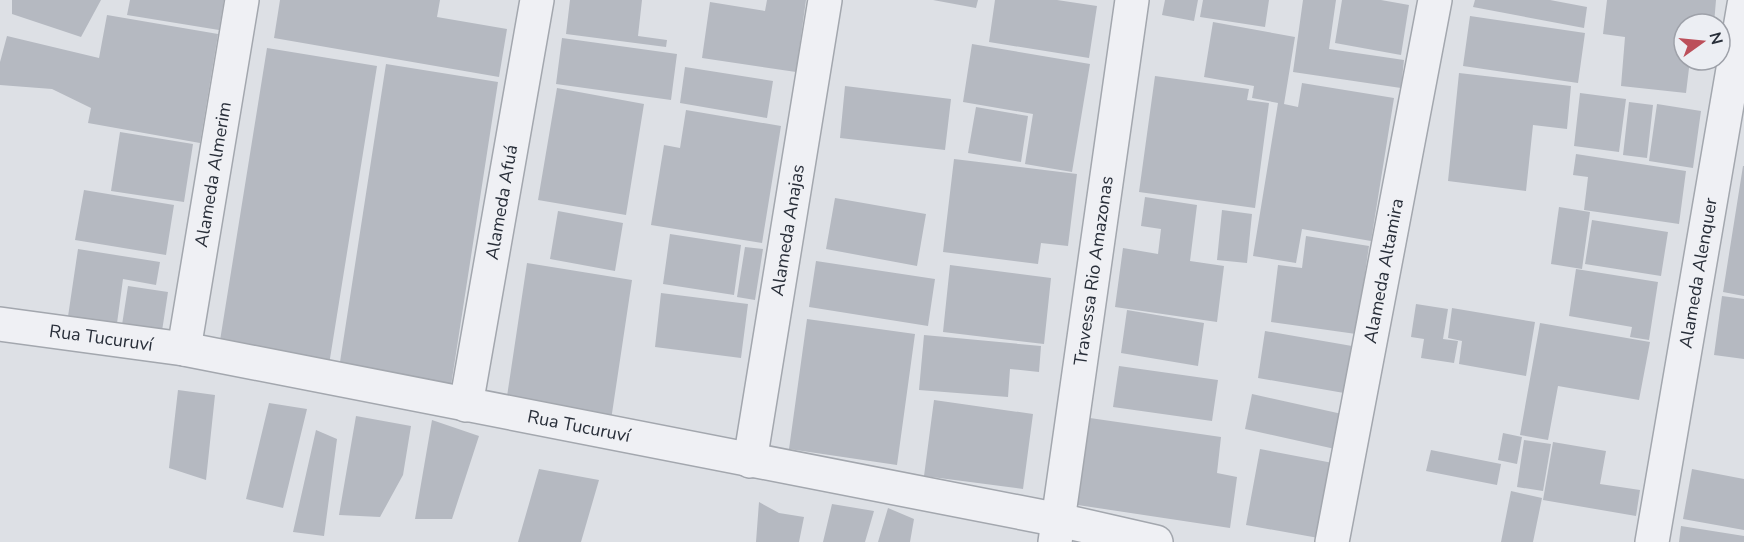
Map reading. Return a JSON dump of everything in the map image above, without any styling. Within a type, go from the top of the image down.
[{"type":"street","name":"Alameda Almerim","points":[[184,348],[242,0]]},
{"type":"street","name":"Alameda Afuá","points":[[466,405],[537,0]]},
{"type":"street","name":"Alameda Anajas","points":[[750,461],[825,0]]},
{"type":"street","name":"Travessa Rio Amazonas","points":[[1057,531],[1132,0]]},
{"type":"street","name":"Alameda Altamira","points":[[1332,542],[1435,0]]},
{"type":"street","name":"Alameda Alenquer","points":[[1652,542],[1744,5]]},
{"type":"street","name":"Rua Tucuruví","points":[[0,324],[184,348],[750,461],[1057,531],[1156,542]]},
{"type":"building","points":[[12,0],[101,0],[81,37],[12,14]]},
{"type":"building","points":[[130,0],[224,0],[219,30],[127,15]]},
{"type":"building","points":[[280,0],[440,0],[437,17],[507,29],[499,77],[274,38]]},
{"type":"building","points":[[570,0],[642,0],[638,36],[667,40],[666,47],[566,34]]},
{"type":"building","points":[[767,0],[806,0],[796,72],[702,58],[710,2],[765,11]]},
{"type":"building","points":[[933,0],[978,0],[976,8]]},
{"type":"building","points":[[995,0],[1057,0],[1097,6],[1089,58],[989,42]]},
{"type":"building","points":[[1165,0],[1198,0],[1194,21],[1162,15]]},
{"type":"building","points":[[1203,0],[1269,0],[1265,27],[1200,17]]},
{"type":"building","points":[[1303,0],[1336,0],[1329,49],[1404,60],[1401,88],[1293,72]]},
{"type":"building","points":[[1342,0],[1381,0],[1409,5],[1401,55],[1335,43]]},
{"type":"building","points":[[1475,0],[1550,0],[1587,7],[1584,28],[1473,7]]},
{"type":"building","points":[[1607,0],[1716,0],[1715,12],[1672,12],[1672,72],[1689,72],[1686,93],[1621,86],[1625,37],[1603,34]]},
{"type":"building","points":[[107,15],[218,34],[200,143],[88,123],[91,108],[52,89],[0,85],[0,62],[7,36],[99,58]]},
{"type":"building","points":[[1470,16],[1585,33],[1578,83],[1463,66]]},
{"type":"building","points":[[1213,22],[1295,37],[1284,104],[1298,107],[1302,83],[1394,98],[1371,241],[1302,229],[1296,263],[1253,256],[1278,103],[1252,98],[1254,86],[1204,77]]},
{"type":"building","points":[[562,38],[677,54],[671,100],[556,84]]},
{"type":"building","points":[[972,44],[1090,64],[1072,172],[1025,164],[1033,114],[963,102]]},
{"type":"building","points":[[267,48],[377,66],[328,371],[218,353]]},
{"type":"building","points":[[386,64],[498,82],[450,392],[338,375]]},
{"type":"building","points":[[685,67],[773,81],[767,118],[680,103]]},
{"type":"building","points":[[1459,73],[1571,86],[1567,129],[1533,125],[1526,191],[1448,181]]},
{"type":"building","points":[[1155,76],[1249,89],[1247,100],[1269,103],[1255,208],[1139,192]]},
{"type":"building","points":[[845,86],[951,99],[945,150],[840,138]]},
{"type":"building","points":[[557,88],[644,104],[626,215],[538,200]]},
{"type":"building","points":[[1580,93],[1626,99],[1619,152],[1574,146]]},
{"type":"building","points":[[1629,102],[1653,105],[1647,158],[1623,155]]},
{"type":"building","points":[[1657,104],[1701,111],[1693,168],[1649,161]]},
{"type":"building","points":[[976,107],[1028,116],[1021,162],[968,153]]},
{"type":"building","points":[[686,110],[781,126],[762,243],[651,225],[664,145],[680,148]]},
{"type":"building","points":[[120,132],[193,144],[184,202],[111,191]]},
{"type":"building","points":[[1576,154],[1686,171],[1679,224],[1584,210],[1588,177],[1573,175]]},
{"type":"building","points":[[954,159],[1077,174],[1068,246],[1041,243],[1038,264],[943,252]]},
{"type":"building","points":[[1744,166],[1744,296],[1723,292]]},
{"type":"building","points":[[84,190],[174,205],[166,255],[75,240]]},
{"type":"building","points":[[1145,197],[1197,205],[1190,261],[1224,266],[1217,322],[1115,307],[1123,248],[1158,254],[1161,229],[1141,226]]},
{"type":"building","points":[[835,198],[926,214],[917,266],[826,249]]},
{"type":"building","points":[[1559,207],[1590,212],[1582,269],[1551,264]]},
{"type":"building","points":[[1222,210],[1252,214],[1247,263],[1217,260]]},
{"type":"building","points":[[558,211],[623,223],[615,271],[550,259]]},
{"type":"building","points":[[1592,220],[1668,232],[1661,276],[1585,264]]},
{"type":"building","points":[[670,234],[741,245],[734,295],[663,284]]},
{"type":"building","points":[[1306,236],[1369,246],[1356,334],[1271,322],[1278,265],[1302,268]]},
{"type":"building","points":[[745,247],[763,249],[755,300],[737,297]]},
{"type":"building","points":[[78,249],[160,262],[156,285],[123,279],[115,338],[66,330]]},
{"type":"building","points":[[816,261],[935,279],[928,326],[809,307]]},
{"type":"building","points":[[527,263],[632,280],[611,420],[506,403]]},
{"type":"building","points":[[950,265],[1051,278],[1044,344],[943,332]]},
{"type":"building","points":[[1576,269],[1658,282],[1649,340],[1630,337],[1632,327],[1569,316]]},
{"type":"building","points":[[128,286],[168,292],[160,344],[120,338]]},
{"type":"building","points":[[661,293],[748,304],[741,358],[655,347]]},
{"type":"building","points":[[1722,296],[1744,299],[1744,359],[1714,355]]},
{"type":"building","points":[[1416,304],[1448,309],[1443,339],[1458,341],[1454,363],[1421,358],[1424,339],[1411,337]]},
{"type":"building","points":[[1452,308],[1535,322],[1526,376],[1459,364],[1462,341],[1448,338]]},
{"type":"building","points":[[1127,310],[1204,323],[1198,366],[1121,353]]},
{"type":"building","points":[[807,319],[915,334],[897,465],[789,449]]},
{"type":"building","points":[[1540,323],[1650,342],[1639,400],[1558,386],[1548,440],[1520,435]]},
{"type":"building","points":[[1265,331],[1352,346],[1344,393],[1258,378]]},
{"type":"building","points":[[924,335],[1041,346],[1039,372],[1010,369],[1008,397],[919,390]]},
{"type":"building","points":[[1119,366],[1218,380],[1212,421],[1113,407]]},
{"type":"building","points":[[178,390],[215,395],[206,480],[169,468]]},
{"type":"building","points":[[1252,394],[1342,414],[1335,449],[1245,429]]},
{"type":"building","points":[[934,400],[1033,414],[1023,489],[924,476]]},
{"type":"building","points":[[269,403],[307,409],[283,508],[246,499]]},
{"type":"building","points":[[356,416],[411,426],[403,475],[380,517],[339,515]]},
{"type":"building","points":[[1083,417],[1221,437],[1217,473],[1237,477],[1230,528],[1071,504]]},
{"type":"building","points":[[432,420],[479,436],[452,519],[415,519]]},
{"type":"building","points":[[316,430],[337,439],[324,536],[293,532]]},
{"type":"building","points":[[1503,433],[1522,437],[1517,464],[1498,460]]},
{"type":"building","points":[[1524,440],[1551,444],[1543,491],[1517,487]]},
{"type":"building","points":[[1553,442],[1606,451],[1600,484],[1640,490],[1636,516],[1543,500]]},
{"type":"building","points":[[1260,449],[1338,464],[1324,539],[1246,525]]},
{"type":"building","points":[[1431,450],[1501,464],[1497,485],[1426,471]]},
{"type":"building","points":[[539,469],[599,480],[581,542],[518,542]]},
{"type":"building","points":[[1692,469],[1744,479],[1744,530],[1683,519]]},
{"type":"building","points":[[1511,491],[1542,498],[1533,542],[1501,542]]},
{"type":"building","points":[[759,502],[779,513],[804,517],[799,542],[756,542]]},
{"type":"building","points":[[832,504],[874,511],[865,542],[823,542]]},
{"type":"building","points":[[888,508],[914,519],[910,542],[878,542]]},
{"type":"building","points":[[1681,526],[1744,536],[1744,542],[1679,542]]}]
